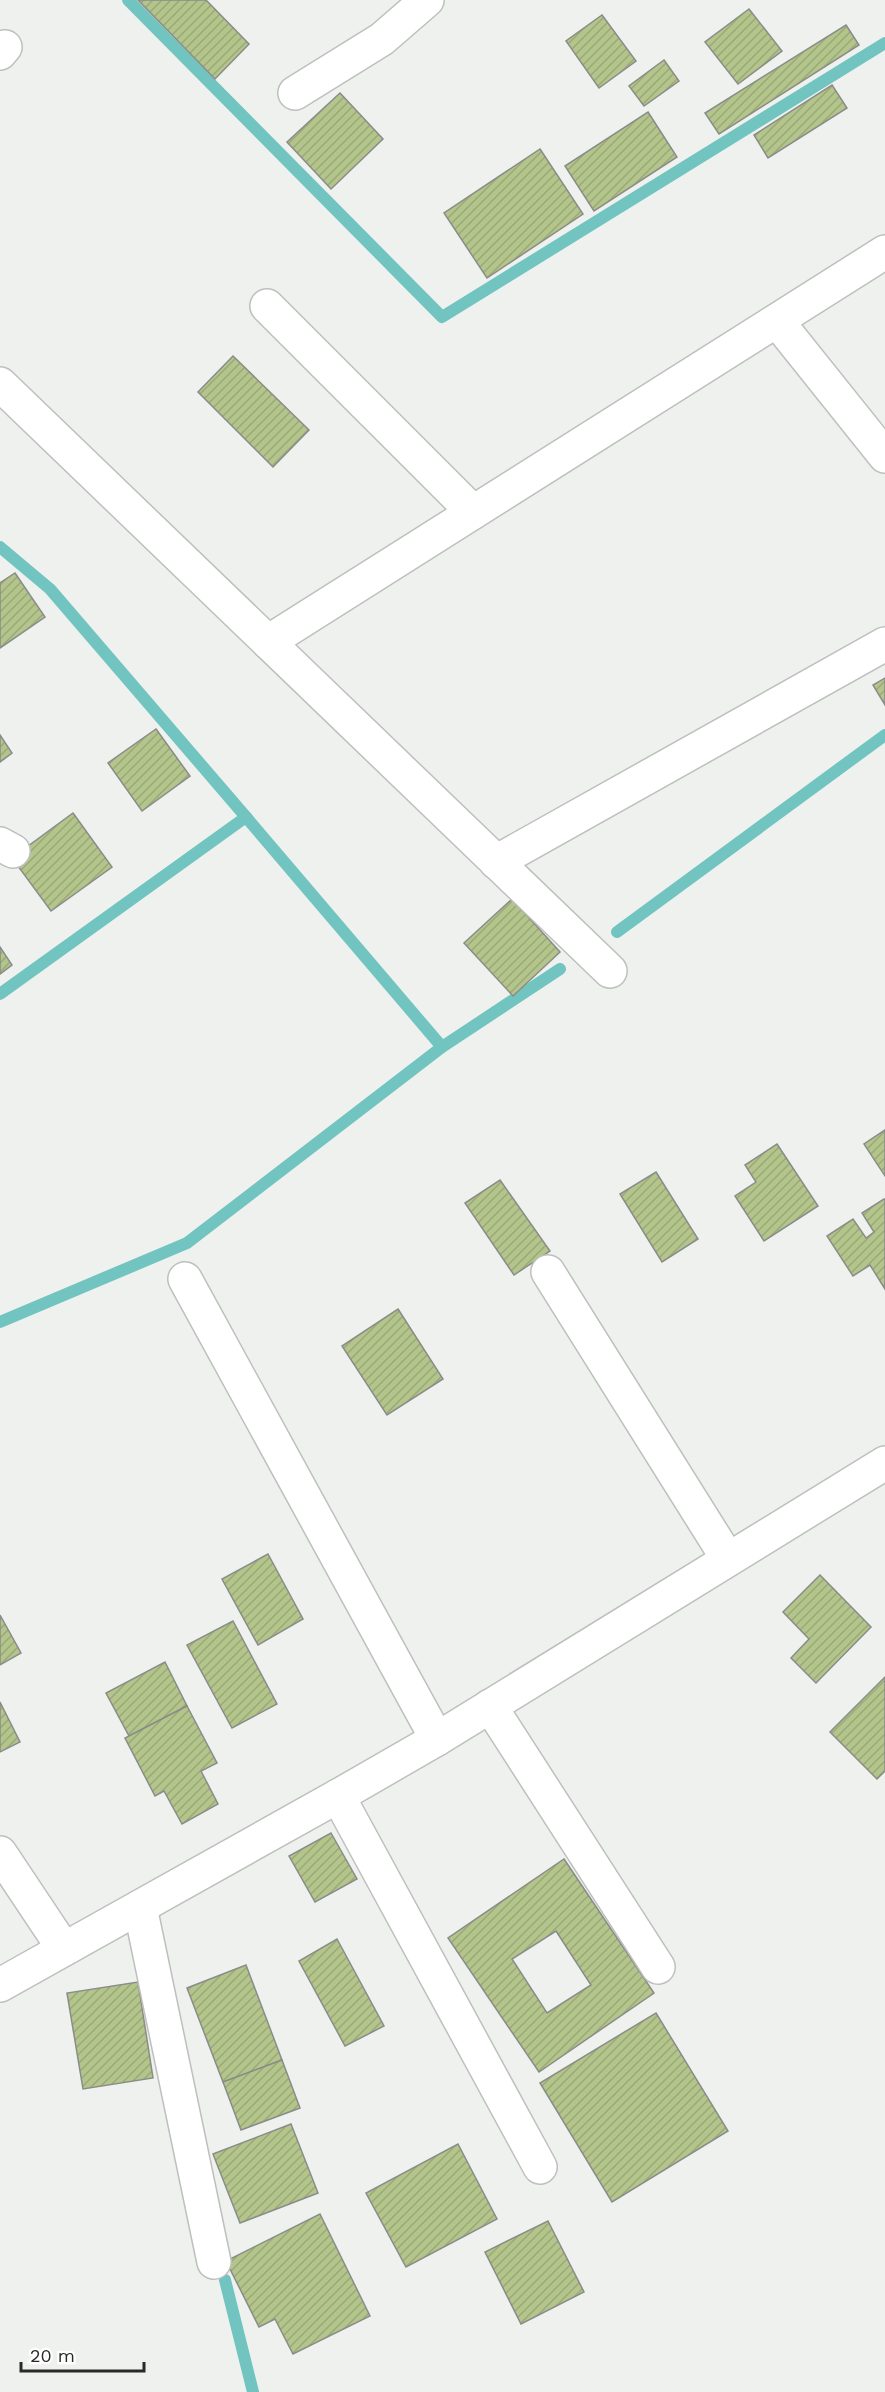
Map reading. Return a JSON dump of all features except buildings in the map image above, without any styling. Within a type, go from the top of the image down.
[{"type":"street","points":[[295,93],[382,39],[427,0]]},
{"type":"street","points":[[268,642],[885,252]]},
{"type":"street","points":[[267,306],[473,512]]},
{"type":"street","points":[[777,321],[885,456]]},
{"type":"street","points":[[0,384],[610,970]]},
{"type":"street","points":[[496,862],[885,644]]},
{"type":"street","points":[[548,1272],[728,1559]]},
{"type":"street","points":[[185,1279],[437,1739]]},
{"type":"street","points":[[0,1985],[437,1739],[885,1463]]},
{"type":"street","points":[[490,1706],[658,1967]]},
{"type":"street","points":[[338,1796],[540,2167]]},
{"type":"street","points":[[0,1853],[64,1949]]},
{"type":"street","points":[[140,1907],[214,2262]]},
{"type":"waterway","points":[[128,0],[442,317],[885,43]]},
{"type":"waterway","points":[[0,547],[50,589],[246,817]]},
{"type":"waterway","points":[[617,932],[885,735]]},
{"type":"waterway","points":[[0,994],[246,817],[442,1047],[560,969]]},
{"type":"waterway","points":[[0,1322],[187,1243],[442,1047]]},
{"type":"waterway","points":[[225,2280],[253,2392]]}]
